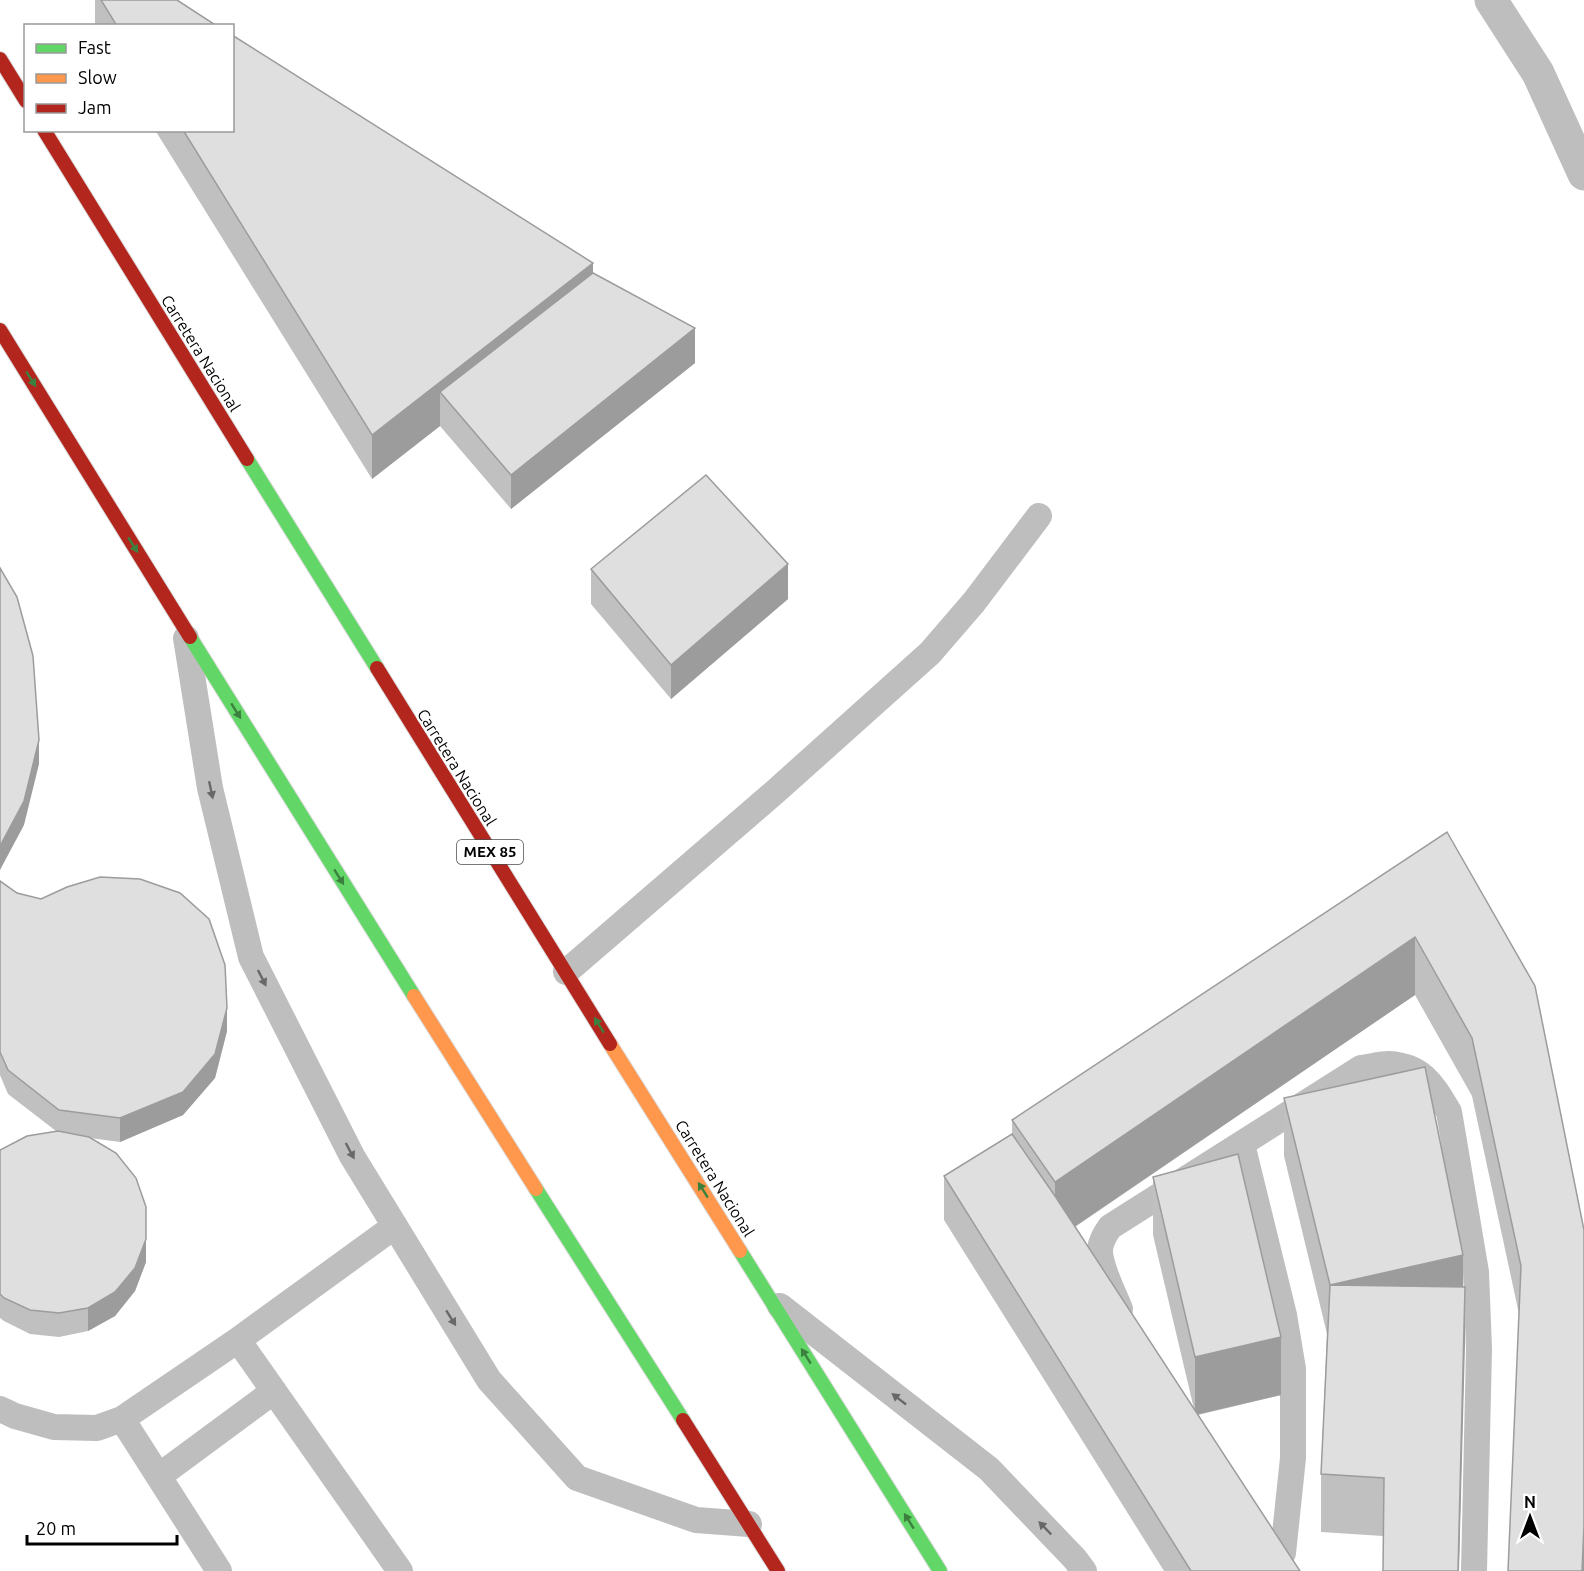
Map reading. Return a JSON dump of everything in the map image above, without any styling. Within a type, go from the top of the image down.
[{"type":"highway","points":[[0,59],[24,98]]},
{"type":"highway","name":"Carretera Nacional","points":[[45,132],[940,1571]]},
{"type":"highway","points":[[0,330],[354,902],[778,1571]]},
{"type":"street","points":[[1491,0],[1538,73],[1584,174]]},
{"type":"lane","points":[[566,972],[776,791],[930,653],[974,602],[1039,516]]},
{"type":"lane","points":[[185,628],[210,788],[251,957],[352,1156],[489,1380],[577,1478],[696,1520],[748,1524]]},
{"type":"lane","points":[[1128,1328],[1103,1265],[1100,1251],[1103,1238],[1110,1227],[1361,1068],[1388,1064],[1404,1066],[1422,1074],[1449,1112],[1476,1272],[1479,1349],[1474,1571]]},
{"type":"lane","points":[[1242,1144],[1284,1315],[1293,1369],[1293,1458],[1287,1562]]},
{"type":"lane","points":[[0,1409],[15,1416],[54,1427],[97,1428],[122,1419],[238,1341],[395,1226]]},
{"type":"lane","points":[[771,1299],[989,1469],[1084,1571]]},
{"type":"lane","points":[[238,1341],[400,1571]]},
{"type":"lane","points":[[159,1476],[274,1391]]},
{"type":"lane","points":[[122,1419],[219,1571]]},
{"type":"lane","points":[[1262,1527],[1287,1562]]},
{"type":"building","points":[[101,0],[177,0],[214,24],[116,24]]},
{"type":"building","points":[[234,36],[593,263],[372,435],[184,132],[234,132]]},
{"type":"building","points":[[593,273],[695,328],[511,475],[440,392]]},
{"type":"building","points":[[706,475],[788,564],[671,665],[591,569]]},
{"type":"building","points":[[0,568],[17,597],[33,656],[39,740],[24,801],[0,846]]},
{"type":"building","points":[[1447,832],[1535,986],[1584,1230],[1582,1571],[1508,1571],[1521,1266],[1472,1038],[1415,937],[1055,1182],[1012,1120]]},
{"type":"building","points":[[100,877],[140,879],[180,893],[209,919],[225,965],[227,1008],[215,1054],[183,1092],[120,1118],[59,1110],[8,1070],[0,1052],[0,881],[17,893],[41,899],[67,887]]},
{"type":"building","points":[[1425,1067],[1463,1255],[1330,1285],[1284,1098]]},
{"type":"building","points":[[58,1131],[89,1137],[116,1153],[136,1178],[146,1207],[146,1239],[135,1268],[115,1292],[88,1308],[59,1313],[30,1310],[0,1294],[0,1150],[27,1136]]},
{"type":"building","points":[[1012,1134],[1300,1571],[1191,1571],[944,1176]]},
{"type":"building","points":[[1238,1154],[1281,1337],[1195,1357],[1153,1177]]},
{"type":"building","points":[[1330,1285],[1465,1287],[1458,1571],[1383,1571],[1384,1478],[1321,1474]]},
{"type":"traffic: fast","points":[[247,459],[377,668]]},
{"type":"traffic: fast","points":[[190,637],[414,996]]},
{"type":"traffic: fast","points":[[536,1189],[683,1420]]},
{"type":"traffic: fast","points":[[740,1251],[940,1571]]},
{"type":"traffic: slow","points":[[414,996],[536,1189]]},
{"type":"traffic: slow","points":[[610,1044],[740,1251]]},
{"type":"traffic: jam","points":[[0,59],[24,98]]},
{"type":"traffic: jam","points":[[45,132],[247,459]]},
{"type":"traffic: jam","points":[[0,330],[190,637]]},
{"type":"traffic: jam","points":[[377,668],[610,1044]]},
{"type":"traffic: jam","points":[[683,1420],[778,1571]]}]
